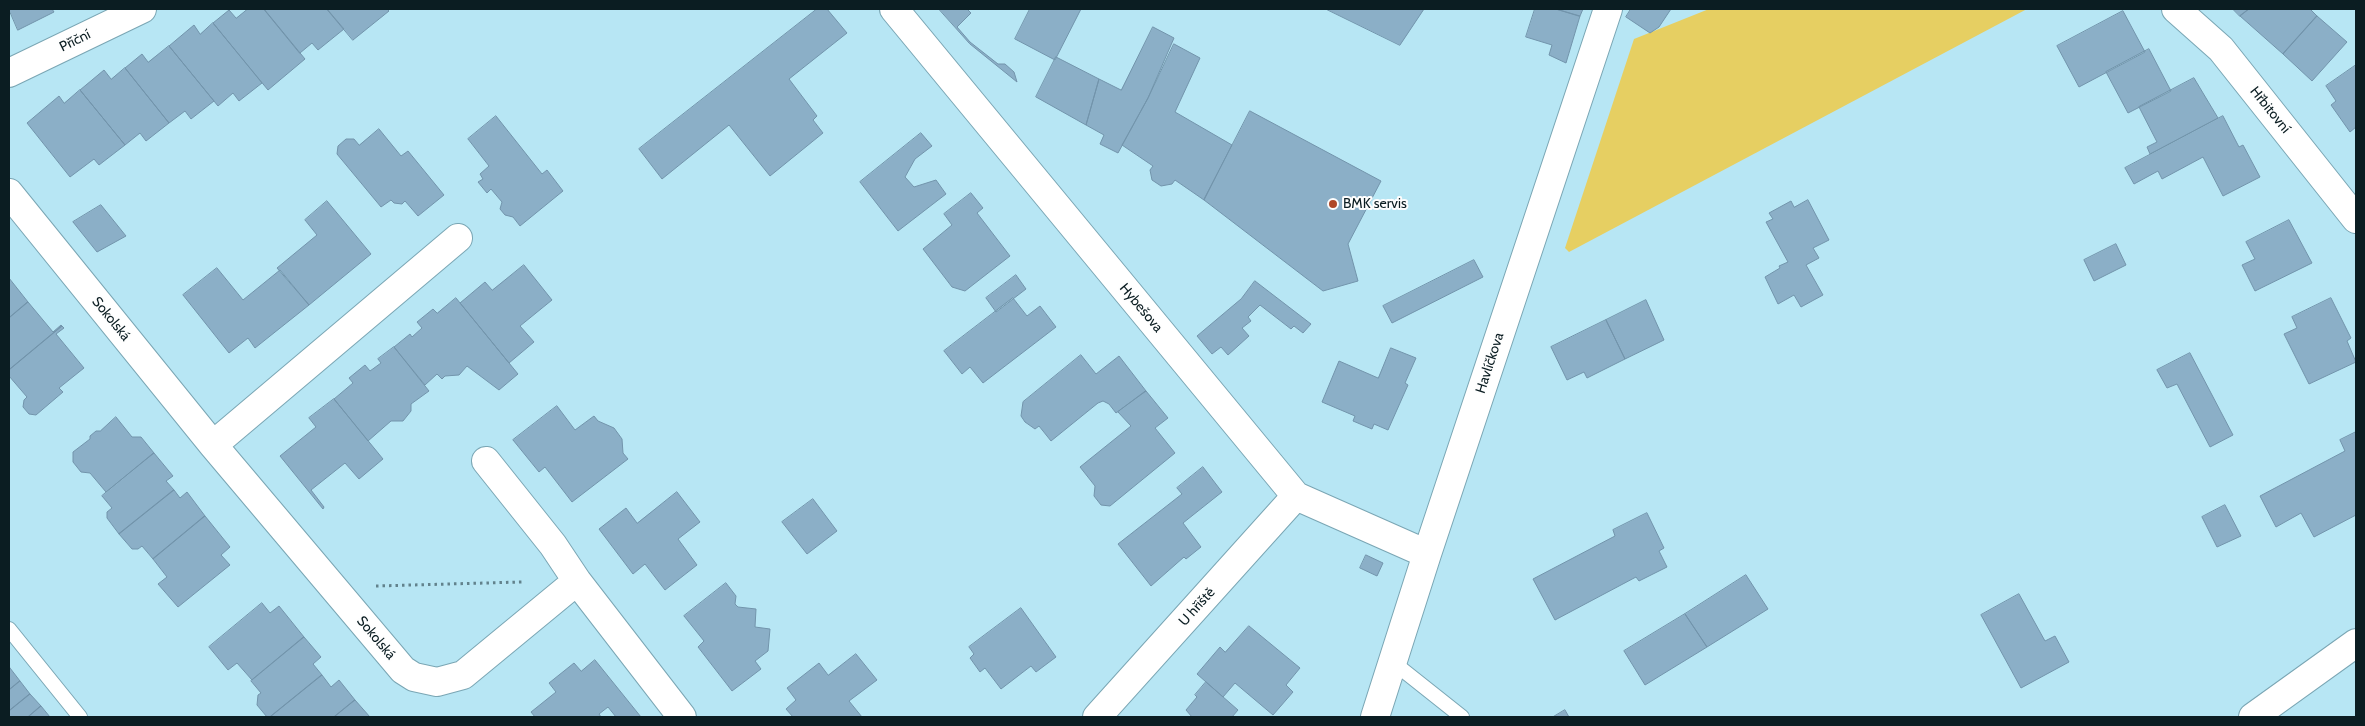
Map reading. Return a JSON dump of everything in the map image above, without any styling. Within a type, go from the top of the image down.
[{"type":"street","name":"Příční","points":[[9,73],[142,9]]},
{"type":"street","name":"Hybešova","points":[[894,9],[1296,496],[1427,554]]},
{"type":"street","name":"Havlíčkova","points":[[1375,717],[1394,663],[1427,554],[1608,9]]},
{"type":"street","name":"Hřbitovní","points":[[2176,9],[2221,49],[2356,219]]},
{"type":"street","name":"Sokolská","points":[[9,193],[214,445],[403,670],[414,677],[437,682],[462,675],[577,581]]},
{"type":"street","points":[[214,445],[458,238]]},
{"type":"street","points":[[486,461],[553,545],[577,581],[682,717]]},
{"type":"street","name":"U hřiště","points":[[1098,717],[1296,496]]},
{"type":"street","points":[[2253,717],[2356,643]]},
{"type":"lane","points":[[9,629],[80,717]]},
{"type":"lane","points":[[1394,663],[1462,717]]},
{"type":"path","points":[[332,587],[528,582]]},
{"type":"shaded area","points":[[1709,9],[2027,9],[1569,252],[1565,248],[1634,39]]},
{"type":"building","points":[[9,9],[52,9],[54,12],[18,30]]},
{"type":"building","points":[[248,9],[264,9],[305,59],[268,90],[213,23],[229,10],[236,18]]},
{"type":"building","points":[[264,9],[327,9],[344,29],[318,50],[312,43],[300,53]]},
{"type":"building","points":[[327,9],[387,9],[389,11],[353,40]]},
{"type":"building","points":[[817,9],[827,9],[847,33],[789,79],[817,116],[813,120],[823,133],[770,176],[729,125],[662,179],[639,149]]},
{"type":"building","points":[[939,9],[967,9],[971,13],[957,27],[970,42],[998,64],[1005,64],[1014,72],[1017,82],[970,44]]},
{"type":"building","points":[[1030,9],[1081,9],[1055,60],[1015,39]]},
{"type":"building","points":[[1326,9],[1424,9],[1400,45]]},
{"type":"building","points":[[1535,9],[1556,9],[1580,16],[1566,63],[1549,55],[1552,45],[1526,37]]},
{"type":"building","points":[[1556,9],[1583,9],[1580,16]]},
{"type":"building","points":[[1631,9],[1671,9],[1659,27],[1650,33],[1626,17]]},
{"type":"building","points":[[2233,9],[2249,9],[2240,16]]},
{"type":"building","points":[[2249,9],[2310,9],[2317,16],[2283,54],[2240,16]]},
{"type":"building","points":[[2123,11],[2145,52],[2079,87],[2057,46]]},
{"type":"building","points":[[2317,16],[2347,42],[2312,81],[2283,54]]},
{"type":"building","points":[[213,23],[262,83],[239,101],[233,93],[218,106],[169,46],[194,25],[200,34]]},
{"type":"building","points":[[1153,27],[1174,38],[1148,98],[1118,153],[1100,144],[1104,135],[1086,125],[1099,79],[1121,90]]},
{"type":"building","points":[[1174,44],[1200,58],[1175,112],[1232,145],[1204,200],[1175,180],[1172,184],[1161,186],[1152,180],[1150,170],[1153,166],[1122,145],[1148,98]]},
{"type":"building","points":[[169,46],[214,101],[191,119],[185,111],[169,123],[125,68],[142,54],[148,62]]},
{"type":"building","points":[[2149,49],[2171,91],[2128,113],[2106,72]]},
{"type":"building","points":[[1056,57],[1099,79],[1086,125],[1036,97]]},
{"type":"building","points":[[2356,65],[2356,127],[2350,132],[2331,105],[2336,101],[2326,86]]},
{"type":"building","points":[[125,68],[169,123],[146,141],[140,133],[125,145],[80,90],[104,70],[111,79]]},
{"type":"building","points":[[2194,78],[2218,118],[2150,154],[2147,147],[2157,142],[2139,107]]},
{"type":"building","points":[[80,90],[125,145],[99,165],[94,159],[70,177],[27,123],[59,96],[64,103]]},
{"type":"building","points":[[1250,111],[1381,181],[1348,244],[1358,281],[1323,291],[1204,200]]},
{"type":"building","points":[[496,116],[542,174],[547,170],[563,191],[520,226],[513,217],[505,215],[500,209],[502,202],[491,189],[487,193],[478,182],[483,179],[480,174],[489,166],[468,139]]},
{"type":"building","points":[[2223,116],[2239,147],[2243,145],[2260,177],[2223,196],[2203,157],[2162,179],[2158,171],[2134,184],[2125,168]]},
{"type":"building","points":[[379,129],[401,156],[408,151],[444,195],[418,216],[405,201],[402,204],[394,203],[391,200],[381,207],[337,154],[338,146],[346,139],[354,139],[359,145]]},
{"type":"building","points":[[921,133],[932,146],[915,159],[905,177],[914,187],[936,180],[946,194],[898,231],[860,182]]},
{"type":"building","points":[[971,193],[983,208],[977,213],[1010,256],[965,291],[952,287],[923,249],[952,225],[944,214]]},
{"type":"building","points":[[1808,200],[1829,240],[1813,248],[1819,258],[1806,265],[1823,295],[1801,307],[1794,295],[1778,304],[1765,277],[1780,268],[1779,266],[1788,262],[1766,222],[1773,219],[1769,213],[1791,201],[1794,207]]},
{"type":"building","points":[[327,201],[371,254],[309,305],[277,268],[317,235],[305,220]]},
{"type":"building","points":[[101,205],[126,236],[97,252],[73,222]]},
{"type":"building","points":[[2289,220],[2312,263],[2255,291],[2242,265],[2255,259],[2246,242]]},
{"type":"building","points":[[2116,244],[2126,265],[2094,281],[2084,260]]},
{"type":"building","points":[[1474,260],[1483,277],[1392,323],[1383,306]]},
{"type":"building","points":[[524,265],[552,300],[520,326],[534,342],[509,363],[460,303],[485,282],[492,290]]},
{"type":"building","points":[[217,268],[243,300],[280,270],[309,305],[255,348],[248,338],[229,353],[183,295]]},
{"type":"building","points":[[1016,275],[1026,289],[996,312],[986,298]]},
{"type":"building","points":[[9,278],[28,302],[9,318]]},
{"type":"building","points":[[1255,281],[1311,324],[1303,333],[1294,326],[1291,329],[1260,305],[1248,317],[1251,321],[1242,328],[1249,336],[1228,355],[1221,347],[1212,354],[1197,336],[1241,299]]},
{"type":"building","points":[[456,298],[518,374],[499,390],[467,366],[459,375],[445,376],[442,379],[437,374],[425,385],[394,347],[410,334],[412,337],[422,328],[417,322],[433,309],[437,313]]},
{"type":"building","points":[[1013,298],[1027,316],[1040,306],[1056,327],[983,383],[970,367],[962,374],[944,351]]},
{"type":"building","points":[[2331,298],[2351,338],[2347,341],[2356,362],[2309,384],[2284,334],[2297,328],[2292,317]]},
{"type":"building","points":[[1646,300],[1664,340],[1625,359],[1606,320]]},
{"type":"building","points":[[28,302],[53,332],[62,326],[9,370],[9,318]]},
{"type":"building","points":[[1606,320],[1625,359],[1587,378],[1584,372],[1567,380],[1551,347]]},
{"type":"building","points":[[62,326],[64,328],[56,334],[84,368],[59,388],[63,392],[36,415],[29,414],[23,407],[24,400],[27,397],[9,376],[9,370]]},
{"type":"building","points":[[394,347],[429,391],[411,404],[411,411],[403,421],[391,421],[368,441],[334,399],[353,383],[349,378],[365,365],[370,371],[381,363],[378,359]]},
{"type":"building","points":[[1391,348],[1416,358],[1405,383],[1408,385],[1388,430],[1374,424],[1372,429],[1353,421],[1355,416],[1322,402],[1339,361],[1378,378]]},
{"type":"building","points":[[2190,353],[2233,435],[2210,447],[2177,384],[2167,388],[2157,370]]},
{"type":"building","points":[[1081,355],[1096,374],[1119,356],[1146,391],[1116,413],[1109,404],[1103,401],[1098,403],[1051,441],[1039,426],[1035,429],[1025,422],[1021,416],[1023,402]]},
{"type":"building","points":[[1146,391],[1168,418],[1155,428],[1175,453],[1110,506],[1101,505],[1094,496],[1095,486],[1080,467],[1131,426],[1118,412]]},
{"type":"building","points":[[334,399],[383,459],[359,479],[345,463],[311,490],[324,507],[323,509],[280,456],[316,427],[309,418]]},
{"type":"building","points":[[557,406],[575,430],[594,416],[598,421],[614,428],[622,439],[623,453],[628,459],[572,502],[545,467],[539,472],[513,440]]},
{"type":"building","points":[[116,417],[132,437],[141,437],[154,453],[106,492],[90,473],[81,472],[73,462],[73,452],[90,439],[90,436],[96,431],[100,431]]},
{"type":"building","points":[[2356,432],[2356,515],[2314,537],[2301,513],[2276,527],[2260,496],[2345,451],[2340,440]]},
{"type":"building","points":[[154,453],[173,476],[166,481],[174,490],[119,534],[107,518],[107,512],[112,508],[102,496]]},
{"type":"building","points":[[1203,467],[1222,492],[1183,523],[1201,547],[1186,559],[1184,557],[1151,586],[1118,544],[1182,494],[1177,488]]},
{"type":"building","points":[[174,490],[180,498],[187,492],[205,516],[153,559],[142,546],[138,549],[132,549],[119,534]]},
{"type":"building","points":[[677,492],[700,522],[678,539],[697,565],[665,590],[645,564],[633,574],[599,529],[626,508],[637,523]]},
{"type":"building","points":[[813,499],[837,531],[807,554],[782,522]]},
{"type":"building","points":[[2225,505],[2241,536],[2217,547],[2202,517]]},
{"type":"building","points":[[1647,513],[1664,548],[1659,551],[1667,567],[1639,581],[1636,577],[1555,620],[1533,579],[1615,536],[1613,530]]},
{"type":"building","points":[[205,516],[230,547],[221,555],[230,565],[178,607],[158,584],[167,577],[153,559]]},
{"type":"building","points":[[1366,555],[1383,563],[1377,576],[1360,568]]},
{"type":"building","points":[[1746,575],[1768,609],[1707,647],[1685,614]]},
{"type":"building","points":[[726,583],[736,596],[735,604],[738,607],[756,609],[755,627],[770,629],[768,651],[755,661],[761,669],[732,691],[698,647],[704,641],[684,616]]},
{"type":"building","points":[[2019,594],[2045,641],[2055,636],[2069,662],[2021,688],[1981,615]]},
{"type":"building","points":[[262,603],[270,613],[279,606],[304,637],[252,680],[237,663],[228,670],[209,647]]},
{"type":"building","points":[[1021,608],[1056,657],[1036,672],[1031,666],[1001,689],[985,668],[980,672],[970,658],[974,654],[969,647]]},
{"type":"building","points":[[1685,614],[1707,647],[1645,685],[1624,651]]},
{"type":"building","points":[[1249,626],[1300,668],[1286,685],[1293,692],[1273,715],[1235,683],[1223,697],[1197,674],[1220,647],[1225,652]]},
{"type":"building","points":[[304,637],[321,657],[313,664],[322,675],[270,717],[267,717],[257,705],[258,695],[261,693],[251,681]]},
{"type":"building","points":[[856,654],[877,680],[849,701],[862,717],[793,717],[786,709],[796,700],[787,688],[819,663],[828,675]]},
{"type":"building","points":[[595,660],[641,717],[616,717],[608,707],[599,714],[601,717],[535,717],[531,712],[556,692],[549,683],[574,663],[581,671]]},
{"type":"building","points":[[9,669],[20,681],[9,690]]},
{"type":"building","points":[[322,675],[331,687],[339,680],[355,700],[334,717],[270,717]]},
{"type":"building","points":[[20,681],[30,694],[9,711],[9,690]]},
{"type":"building","points":[[1206,682],[1238,710],[1232,717],[1192,717],[1186,710]]},
{"type":"building","points":[[30,694],[41,706],[28,717],[9,717],[9,711]]},
{"type":"building","points":[[355,700],[370,717],[334,717]]},
{"type":"building","points":[[41,706],[50,717],[28,717]]},
{"type":"building","points":[[1565,710],[1569,717],[1553,717]]},
{"type":"place","name":"BMK servis","points":[[1333,204]]}]
